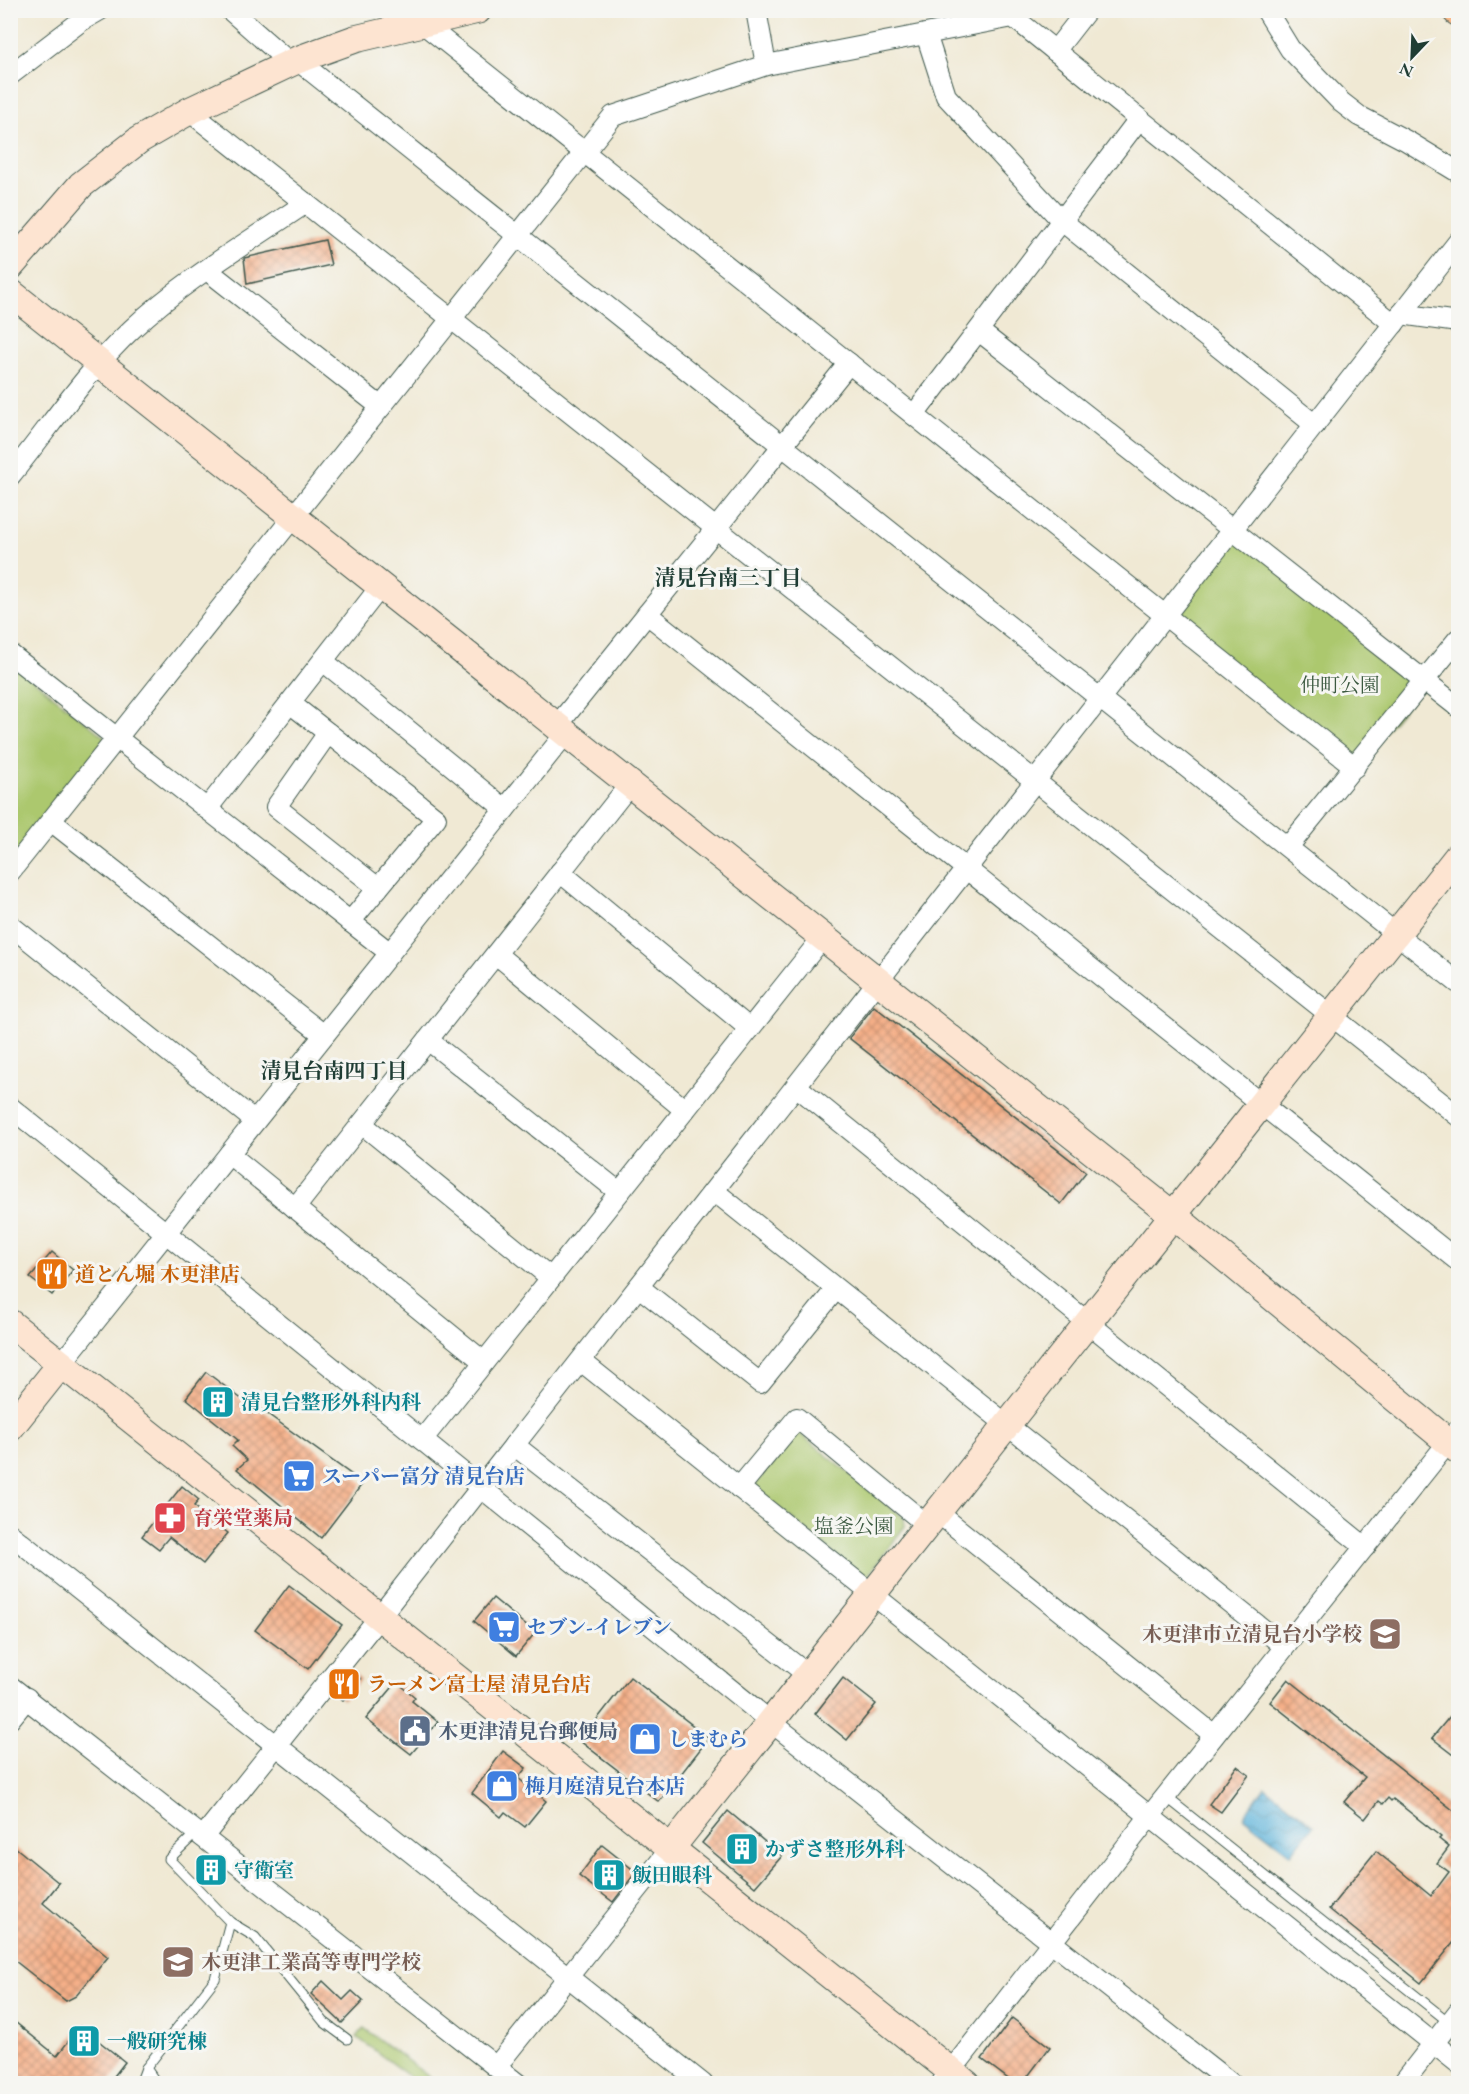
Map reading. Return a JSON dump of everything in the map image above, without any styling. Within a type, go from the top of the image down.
[{"type":"street","points":[[10,75],[74,16],[100,10]]},
{"type":"street","points":[[230,10],[518,235],[1458,983]]},
{"type":"street","points":[[10,267],[81,185],[138,140],[189,111],[294,62],[420,16],[478,10]]},
{"type":"street","points":[[756,10],[766,65]]},
{"type":"street","points":[[1054,51],[1087,10]]},
{"type":"street","points":[[1266,10],[1290,48],[1341,102],[1359,116],[1407,141],[1458,172]]},
{"type":"street","points":[[420,16],[585,152],[1355,767]]},
{"type":"street","points":[[10,872],[613,116],[766,65],[1013,17],[1139,119],[1398,319],[1458,322]]},
{"type":"street","points":[[926,34],[946,96],[1062,221],[1315,425]]},
{"type":"street","points":[[189,111],[1458,1116]]},
{"type":"street","points":[[914,415],[1139,119]]},
{"type":"street","points":[[10,476],[100,363],[133,328],[207,270],[306,203]]},
{"type":"street","points":[[200,1835],[380,1616],[1458,242]]},
{"type":"street","points":[[207,270],[381,407]]},
{"type":"street","points":[[10,292],[1455,1441],[1284,1646],[1165,1796],[1052,1942],[953,2080],[670,1848],[10,1323]]},
{"type":"street","points":[[979,331],[1458,707]]},
{"type":"street","points":[[10,1428],[505,809],[561,729],[647,614],[849,363]]},
{"type":"street","points":[[207,809],[381,586]]},
{"type":"street","points":[[647,614],[1458,1261]]},
{"type":"street","points":[[1288,847],[1426,682],[1458,639]]},
{"type":"street","points":[[10,654],[390,953]]},
{"type":"street","points":[[322,661],[505,809]]},
{"type":"street","points":[[290,703],[436,818],[350,922]]},
{"type":"street","points":[[328,733],[276,807],[378,888]]},
{"type":"street","points":[[295,1208],[630,784]]},
{"type":"street","points":[[51,821],[324,1035]]},
{"type":"street","points":[[496,2067],[1458,856]]},
{"type":"street","points":[[560,872],[750,1029]]},
{"type":"street","points":[[10,926],[255,1121]]},
{"type":"street","points":[[422,1440],[823,937]]},
{"type":"street","points":[[496,954],[685,1110]]},
{"type":"street","points":[[428,1040],[619,1192]]},
{"type":"street","points":[[796,1086],[1365,1547]]},
{"type":"street","points":[[10,1107],[771,1722],[1232,2084]]},
{"type":"street","points":[[362,1124],[551,1278]]},
{"type":"street","points":[[229,1154],[484,1362]]},
{"type":"street","points":[[714,1191],[1284,1646]]},
{"type":"street","points":[[639,1287],[759,1383],[837,1289]]},
{"type":"street","points":[[580,1361],[1458,2063]]},
{"type":"street","points":[[739,1488],[797,1418],[1214,1735]]},
{"type":"street","points":[[514,1445],[808,1675]]},
{"type":"street","points":[[10,1534],[703,2084]]},
{"type":"street","points":[[10,1686],[518,2084]]},
{"type":"street","points":[[10,1719],[27,1698]]},
{"type":"street","points":[[1402,2084],[1454,2018]]},
{"type":"lane","points":[[1165,1796],[1454,2018]]},
{"type":"lane","points":[[200,1835],[170,1859],[230,1922],[255,1937],[324,2022],[347,2039]]},
{"type":"lane","points":[[140,2084],[146,2068],[215,1979],[230,1922]]},
{"type":"lane","points":[[146,2068],[157,2084]]},
{"type":"green space","name":"仲町公園","points":[[1233,529],[1426,682],[1355,767],[1165,615]]},
{"type":"green space","points":[[11,662],[107,739],[11,860]]},
{"type":"green space","name":"塩釜公園","points":[[799,1433],[904,1518],[905,1526],[865,1579],[753,1487]]},
{"type":"green space","points":[[364,2028],[437,2083],[418,2083],[357,2037]]},
{"type":"water","points":[[1265,1787],[1314,1825],[1291,1854],[1243,1817]]},
{"type":"building","points":[[325,240],[331,265],[247,284],[244,258]]},
{"type":"building","points":[[874,1006],[1086,1172],[1061,1204],[849,1038]]},
{"type":"building","name":"道とん堀 木更津店","points":[[52,1252],[73,1270],[52,1295],[30,1278]]},
{"type":"building","name":"スーパー富分 清見台店","points":[[206,1372],[260,1413],[262,1410],[363,1483],[321,1538],[237,1469],[247,1460],[232,1446],[238,1440],[186,1398]]},
{"type":"building","points":[[182,1486],[199,1500],[194,1506],[228,1533],[203,1564],[169,1537],[159,1549],[142,1536]]},
{"type":"building","points":[[289,1585],[342,1625],[308,1669],[255,1630]]},
{"type":"building","name":"セブン-イレブン","points":[[493,1598],[535,1633],[516,1656],[474,1621]]},
{"type":"building","name":"ラーメン富士屋 清見台店","points":[[351,1671],[361,1679],[343,1700],[334,1693]]},
{"type":"building","name":"しまむら","points":[[630,1677],[709,1738],[659,1802],[580,1741]]},
{"type":"building","points":[[843,1678],[876,1704],[847,1740],[815,1714]]},
{"type":"building","points":[[1288,1679],[1458,1814],[1458,1937],[1421,1983],[1329,1909],[1376,1851],[1431,1896],[1449,1872],[1437,1863],[1449,1847],[1439,1839],[1441,1837],[1393,1799],[1391,1801],[1388,1798],[1383,1804],[1379,1801],[1365,1819],[1344,1802],[1365,1777],[1270,1702]]},
{"type":"building","points":[[397,1682],[415,1697],[412,1701],[438,1722],[411,1754],[366,1719]]},
{"type":"building","points":[[1451,1715],[1458,1721],[1458,1758],[1432,1738]]},
{"type":"building","name":"梅月庭清見台本店","points":[[503,1751],[526,1768],[518,1778],[546,1801],[525,1827],[505,1812],[501,1817],[472,1793]]},
{"type":"building","points":[[1237,1766],[1249,1775],[1221,1812],[1209,1804]]},
{"type":"building","name":"かずさ整形外科","points":[[728,1811],[782,1856],[755,1887],[702,1843]]},
{"type":"building","points":[[10,1843],[59,1883],[43,1903],[108,1957],[76,1996],[66,2001],[10,1957]]},
{"type":"building","name":"飯田眼科","points":[[602,1845],[636,1872],[613,1902],[579,1876]]},
{"type":"building","points":[[323,1981],[343,2000],[352,1991],[363,2001],[342,2023],[311,1994]]},
{"type":"building","name":"一般研究棟","points":[[10,2018],[57,2056],[80,2026],[125,2062],[108,2084],[10,2084]]},
{"type":"building","points":[[1012,2018],[1050,2047],[1022,2084],[1015,2084],[982,2059]]},
{"type":"place","name":"道とん堀 木更津店","points":[[52,1274]]},
{"type":"place","name":"清見台整形外科内科","points":[[218,1402]]},
{"type":"place","name":"スーパー富分 清見台店","points":[[299,1476]]},
{"type":"place","name":"育栄堂薬局","points":[[170,1518]]},
{"type":"place","name":"セブン-イレブン","points":[[504,1627]]},
{"type":"place","name":"木更津市立清見台小学校","points":[[1385,1634]]},
{"type":"place","name":"ラーメン富士屋 清見台店","points":[[344,1684]]},
{"type":"place","name":"木更津清見台郵便局","points":[[415,1731]]},
{"type":"place","name":"しまむら","points":[[645,1739]]},
{"type":"place","name":"梅月庭清見台本店","points":[[502,1786]]},
{"type":"place","name":"かずさ整形外科","points":[[742,1849]]},
{"type":"place","name":"守衛室","points":[[211,1870]]},
{"type":"place","name":"飯田眼科","points":[[609,1875]]},
{"type":"place","name":"木更津工業高等専門学校","points":[[178,1962]]},
{"type":"place","name":"一般研究棟","points":[[84,2041]]},
{"type":"district","name":"清見台南三丁目","points":[[728,577]]},
{"type":"district","name":"清見台南四丁目","points":[[334,1070]]}]
